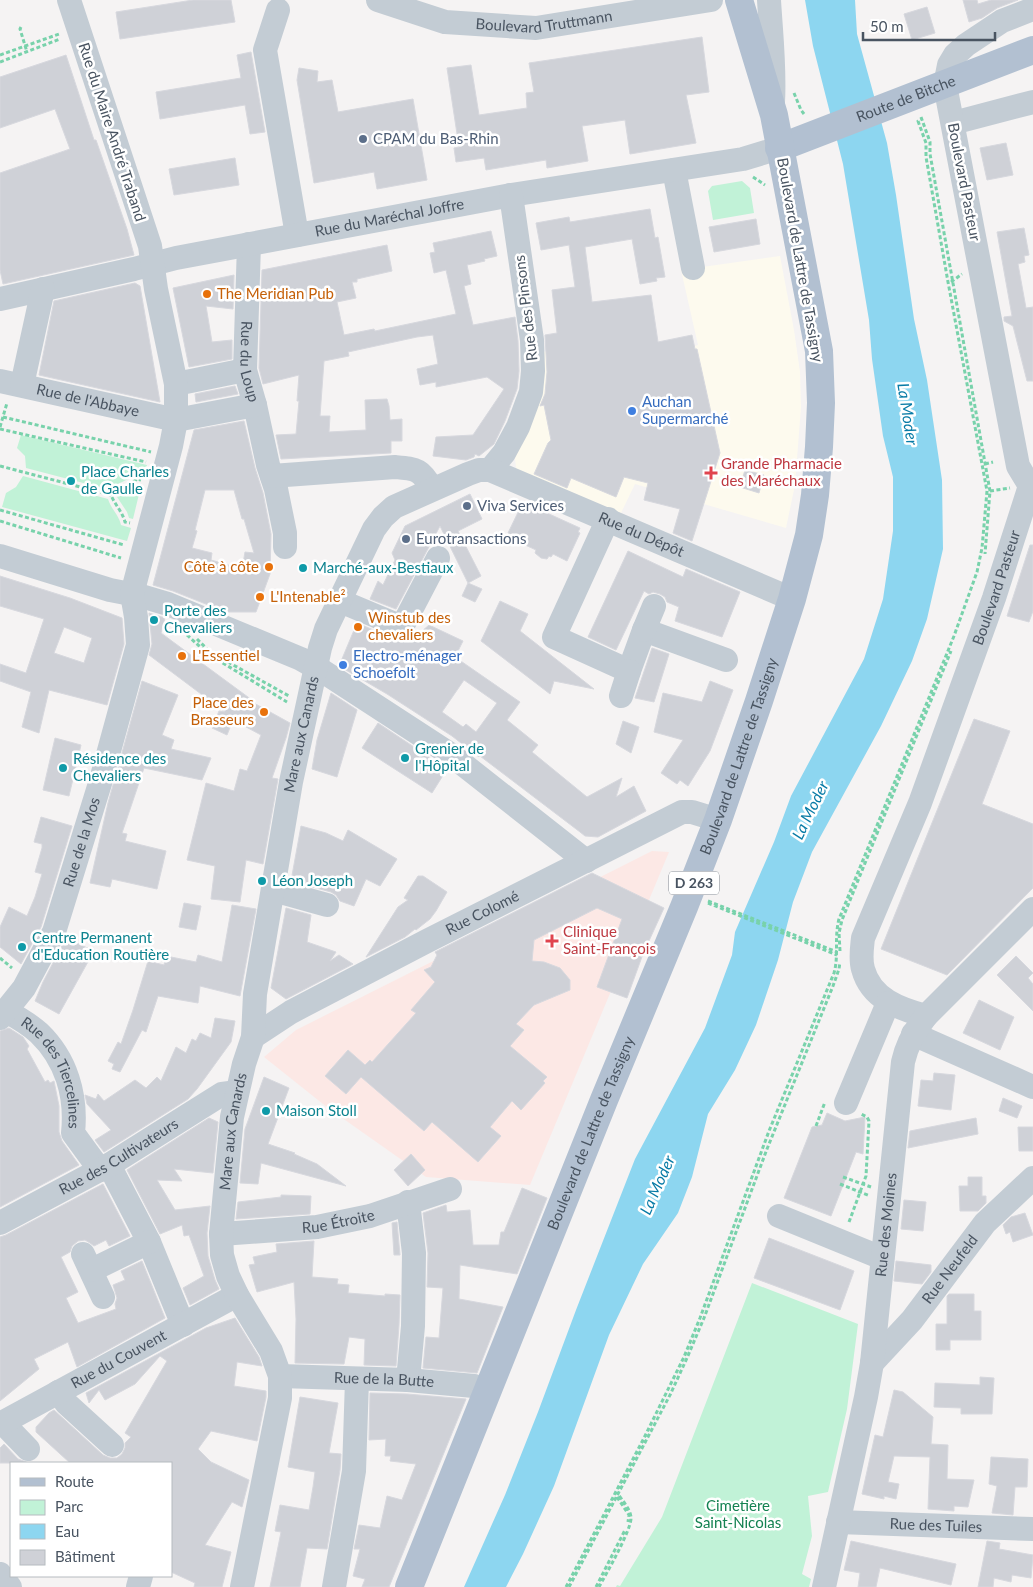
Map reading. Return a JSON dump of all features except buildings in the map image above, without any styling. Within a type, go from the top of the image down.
[{"type":"main road","name":"Boulevard de Lattre de Tassigny","points":[[409,1587],[718,820],[792,599],[809,535],[815,495],[821,404],[819,351],[773,111],[739,0]]},
{"type":"main road","name":"Route de Bitche","points":[[779,148],[818,134],[913,108],[945,85],[1033,50]]},
{"type":"street","name":"Rue du Maire André Traband","points":[[69,0],[70,33],[150,246],[156,289],[176,384],[176,420],[171,446],[132,594]]},
{"type":"street","name":"Boulevard Truttmann","points":[[378,0],[445,22],[536,28],[711,0]]},
{"type":"street","points":[[769,0],[775,72],[773,111]]},
{"type":"street","points":[[278,10],[265,50],[297,235]]},
{"type":"street","points":[[945,85],[949,65],[955,55],[966,45],[1002,21],[1033,10]]},
{"type":"street","name":"Boulevard Pasteur","points":[[919,1025],[904,1010],[888,1003],[875,991],[866,976],[862,958],[863,938],[920,803],[1032,487],[1018,466],[945,85]]},
{"type":"street","points":[[953,123],[1033,102]]},
{"type":"street","name":"Rue du Maréchal Joffre","points":[[0,299],[176,258],[511,195],[745,158],[779,148]]},
{"type":"street","points":[[674,170],[693,268]]},
{"type":"street","name":"Rue des Pinsons","points":[[490,470],[504,453],[518,427],[531,392],[533,370],[532,340],[511,195]]},
{"type":"street","name":"Rue du Loup","points":[[249,244],[245,370],[285,533],[284,548]]},
{"type":"street","points":[[11,383],[43,289]]},
{"type":"street","points":[[176,384],[245,370]]},
{"type":"street","name":"Rue de l'Abbaye","points":[[11,383],[176,420]]},
{"type":"street","points":[[176,420],[255,405]]},
{"type":"street","points":[[272,476],[395,467],[421,473],[432,489]]},
{"type":"street","name":"Mare aux Canards","points":[[242,1587],[280,1398],[280,1376],[271,1351],[237,1295],[228,1276],[222,1256],[220,1234],[232,1117],[237,1092],[253,1037],[255,994],[295,757],[323,638],[370,537],[383,517],[397,506],[432,489],[479,470],[490,470]]},
{"type":"street","name":"Rue du Dépôt","points":[[490,470],[792,599]]},
{"type":"street","points":[[608,519],[554,637],[629,671]]},
{"type":"street","points":[[0,556],[110,590],[168,604],[297,657],[316,667],[450,754],[586,861]]},
{"type":"street","points":[[340,601],[402,627],[438,558]]},
{"type":"street","name":"Rue de la Mos","points":[[3,1015],[24,988],[54,932],[101,780],[138,645],[132,594]]},
{"type":"street","points":[[622,696],[629,671],[654,606]]},
{"type":"street","points":[[644,630],[726,660]]},
{"type":"street","name":"Rue Colomé","points":[[253,1037],[291,1012],[393,958],[682,812],[692,812],[718,820]]},
{"type":"street","points":[[272,890],[327,905]]},
{"type":"street","name":"Rue des Moines","points":[[824,1587],[872,1363],[903,1062],[906,1050],[919,1025],[1033,909]]},
{"type":"street","points":[[843,1106],[888,1003]]},
{"type":"street","name":"Rue des Tiercelines","points":[[3,1015],[38,1032],[65,1069],[74,1100],[73,1133],[104,1168],[149,1242],[183,1324]]},
{"type":"street","points":[[919,1025],[1033,1087]]},
{"type":"street","name":"Rue des Cultivateurs","points":[[0,1223],[104,1168],[222,1094],[237,1092]]},
{"type":"street","name":"Rue Neufeld","points":[[872,1363],[912,1320],[985,1223],[1033,1178]]},
{"type":"street","name":"Rue Étroite","points":[[220,1234],[316,1227],[370,1216],[450,1189]]},
{"type":"street","points":[[408,1202],[414,1253],[413,1326],[408,1380]]},
{"type":"street","points":[[779,1216],[882,1258]]},
{"type":"street","points":[[103,1297],[87,1262],[149,1242]]},
{"type":"street","name":"Rue du Couvent","points":[[1,1423],[237,1295]]},
{"type":"street","name":"Rue de la Butte","points":[[280,1376],[357,1380],[408,1380],[474,1386],[487,1391]]},
{"type":"street","points":[[334,1587],[354,1471],[357,1380]]},
{"type":"street","points":[[58,1392],[67,1404],[112,1445]]},
{"type":"street","points":[[1,1423],[28,1449]]},
{"type":"street","name":"Rue des Tuiles","points":[[838,1522],[1033,1530]]},
{"type":"street","points":[[0,1574],[10,1587]]},
{"type":"path","points":[[21,27],[20,30],[27,52]]},
{"type":"path","points":[[0,56],[70,33]]},
{"type":"path","points":[[0,62],[70,33]]},
{"type":"path","points":[[570,1587],[666,1395],[697,1326],[770,1131],[834,974],[842,920],[950,655],[981,572],[986,548],[990,491],[983,464],[926,156],[926,143],[913,108]]},
{"type":"path","points":[[913,108],[930,142],[930,154],[950,282]]},
{"type":"path","points":[[748,174],[770,188]]},
{"type":"path","points":[[950,282],[968,270]]},
{"type":"path","points":[[3,417],[154,452]]},
{"type":"path","points":[[0,429],[151,463]]},
{"type":"path","points":[[983,464],[994,462]]},
{"type":"path","points":[[0,466],[111,495]]},
{"type":"path","points":[[111,495],[121,487],[137,479],[146,481]]},
{"type":"path","points":[[111,495],[114,503],[124,516],[125,522],[135,524]]},
{"type":"path","points":[[0,510],[129,546]]},
{"type":"path","points":[[0,521],[126,560]]},
{"type":"path","points":[[186,634],[208,654],[290,703]]},
{"type":"path","points":[[712,904],[838,954]]},
{"type":"path","points":[[816,1126],[843,1106],[867,1116],[869,1120],[867,1170],[841,1241]]},
{"type":"path","points":[[843,1177],[878,1190]]},
{"type":"path","points":[[840,1184],[878,1200]]},
{"type":"path","points":[[566,1587],[617,1494]]},
{"type":"path","points":[[598,1587],[629,1520],[629,1515],[617,1494]]},
{"type":"shaded area","points":[[780,256],[800,372],[801,407],[795,485],[786,528],[635,484],[621,513],[521,472],[516,468],[515,458],[533,412],[544,352],[547,350],[628,363],[698,345],[681,270]]},
{"type":"shaded area","name":"Clinique Saint-François","points":[[652,851],[669,852],[530,1185],[426,1177],[328,1108],[264,1057],[296,1030]]},
{"type":"green space","points":[[742,181],[750,188],[754,213],[713,220],[708,191],[712,186]]},
{"type":"green space","points":[[21,435],[147,465],[144,476],[136,474],[110,490],[26,468],[25,456],[17,448]]},
{"type":"green space","points":[[23,476],[108,499],[121,525],[131,528],[127,541],[2,507],[6,493],[16,487]]},
{"type":"green space","points":[[136,485],[141,486],[133,519],[129,518],[117,497]]},
{"type":"green space","name":"Cimetière Saint-Nicolas","points":[[752,1283],[858,1324],[847,1409],[828,1492],[808,1496],[812,1536],[802,1574],[811,1579],[809,1587],[616,1587],[617,1585],[620,1586],[662,1517]]},
{"type":"water","name":"La Moder","points":[[805,0],[855,0],[857,34],[887,143],[914,319],[927,380],[942,480],[943,549],[927,619],[912,661],[881,726],[812,852],[793,902],[778,960],[756,1025],[735,1070],[708,1114],[692,1177],[678,1213],[643,1264],[609,1335],[554,1486],[523,1554],[506,1587],[464,1587],[505,1495],[635,1159],[705,1028],[732,955],[735,932],[774,842],[791,796],[864,659],[883,599],[893,531],[893,477],[883,436],[872,359],[869,320],[843,164],[813,46]]},
{"type":"place","name":"CPAM du Bas-Rhin","points":[[363,139]]},
{"type":"place","name":"The Meridian Pub","points":[[207,294]]},
{"type":"place","name":"Auchan Supermarché","points":[[632,411]]},
{"type":"place","name":"Grande Pharmacie des Maréchaux","points":[[711,473]]},
{"type":"place","name":"Place Charles de Gaulle","points":[[71,481]]},
{"type":"place","name":"Viva Services","points":[[467,506]]},
{"type":"place","name":"Eurotransactions","points":[[406,539]]},
{"type":"place","name":"Côte à côte","points":[[269,567]]},
{"type":"place","name":"Marché-aux-Bestiaux","points":[[303,568]]},
{"type":"place","name":"L'Intenable²","points":[[260,597]]},
{"type":"place","name":"Porte des Chevaliers","points":[[154,620]]},
{"type":"place","name":"Winstub des chevaliers","points":[[358,627]]},
{"type":"place","name":"L'Essentiel","points":[[182,656]]},
{"type":"place","name":"Electro-ménager Schoefolt","points":[[343,665]]},
{"type":"place","name":"Place des Brasseurs","points":[[264,712]]},
{"type":"place","name":"Grenier de l'Hôpital","points":[[405,758]]},
{"type":"place","name":"Résidence des Chevaliers","points":[[63,768]]},
{"type":"place","name":"Léon Joseph","points":[[262,881]]},
{"type":"place","name":"Clinique Saint-François","points":[[552,941]]},
{"type":"place","name":"Centre Permanent d'Education Routière","points":[[22,947]]},
{"type":"place","name":"Maison Stoll","points":[[266,1111]]}]
